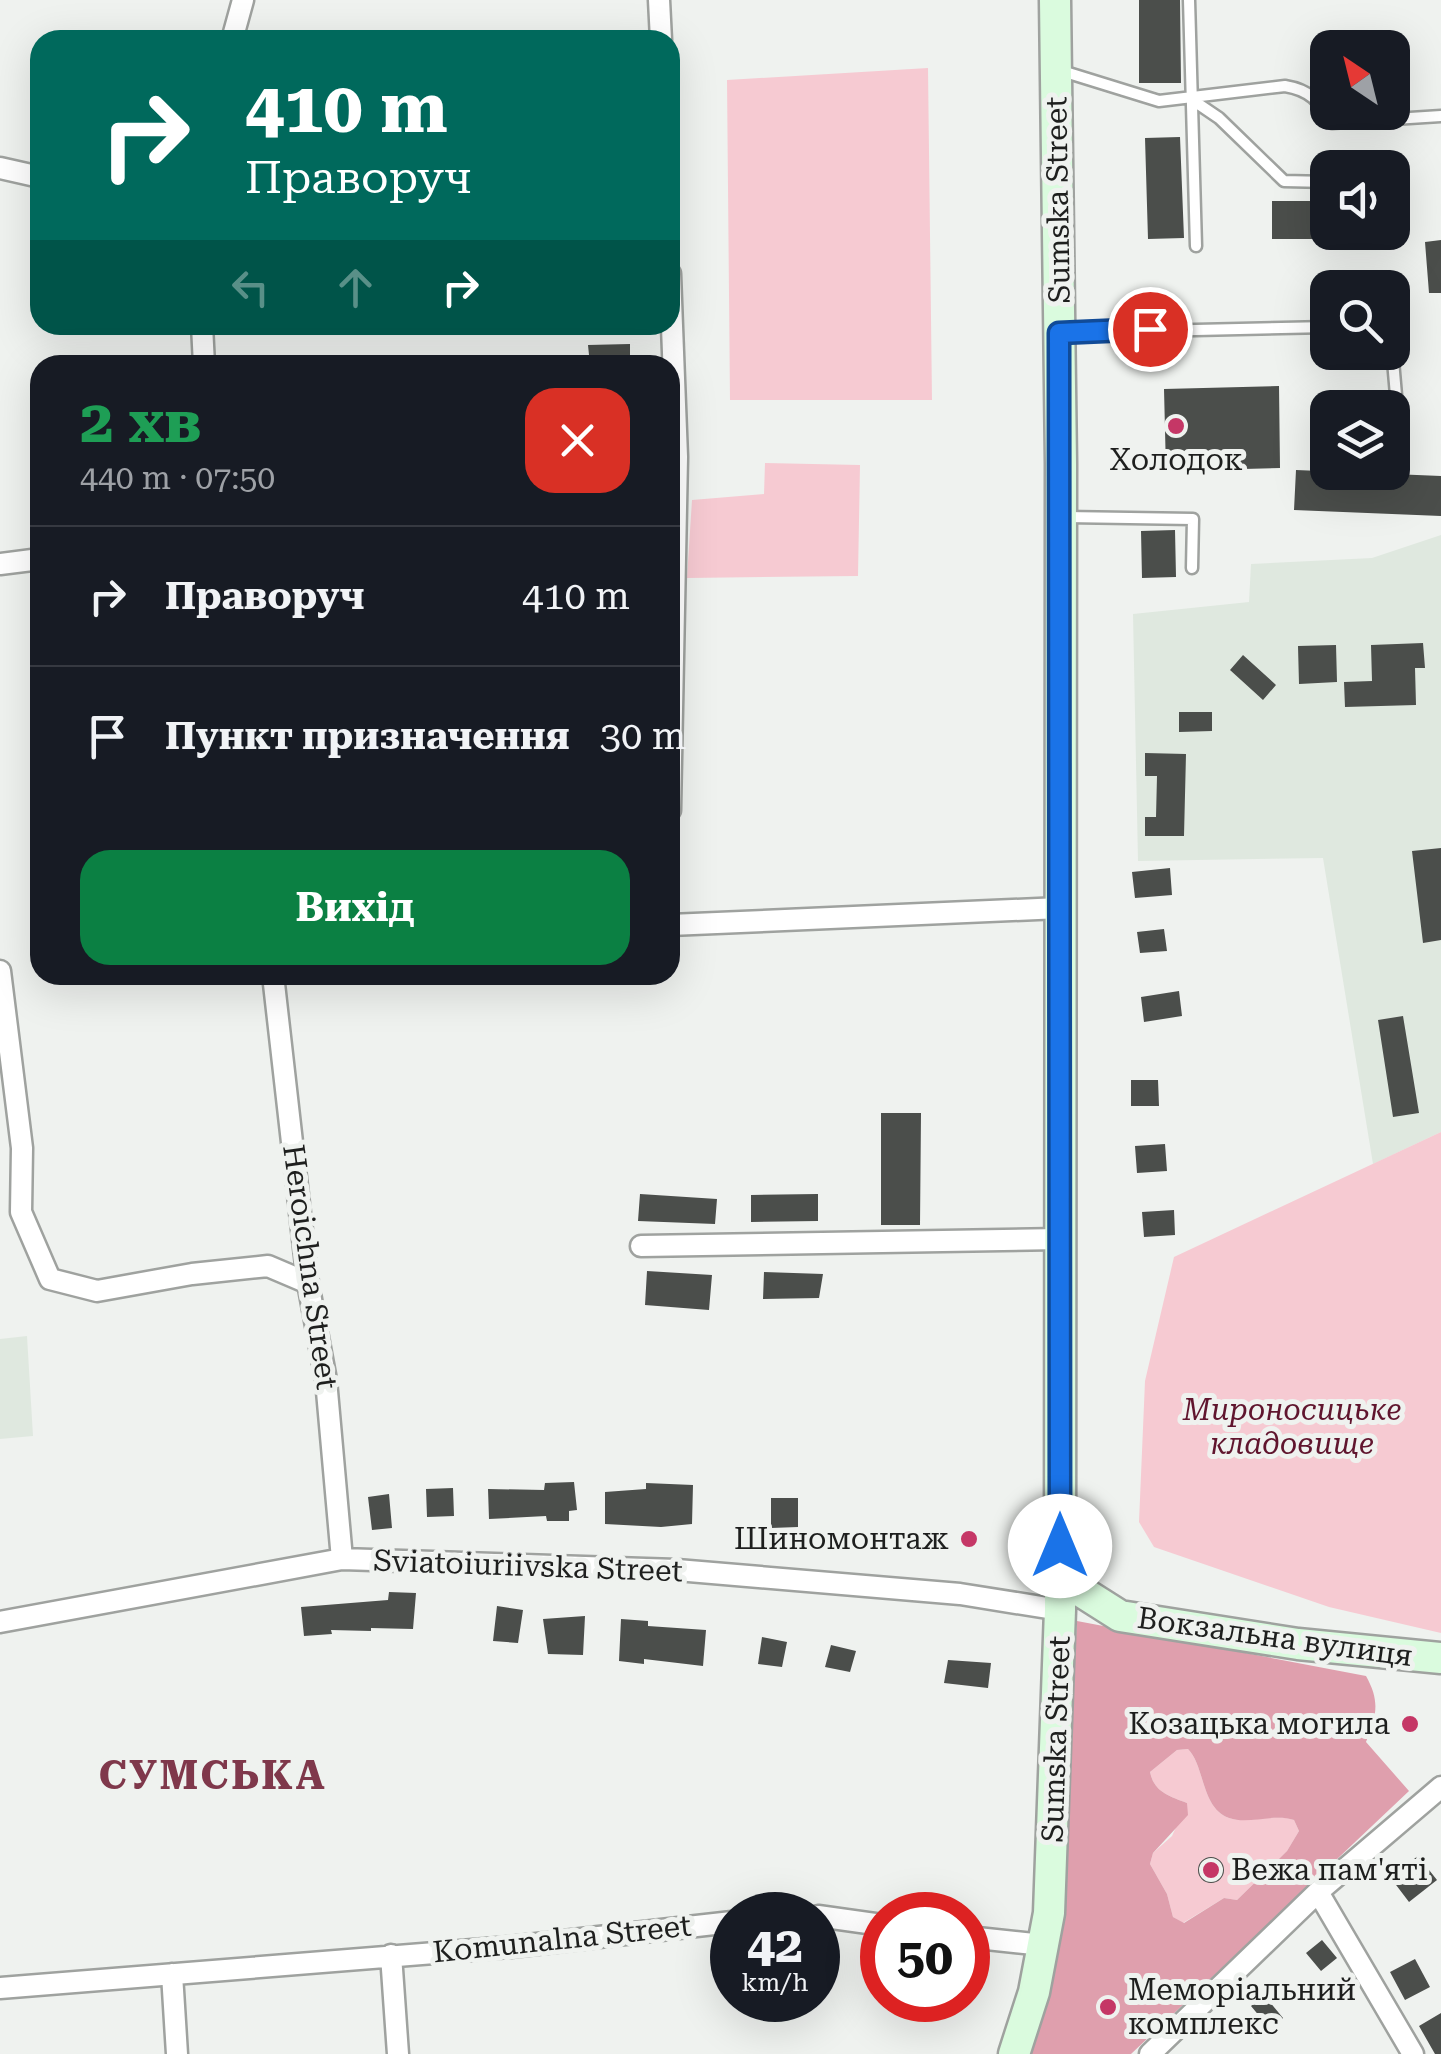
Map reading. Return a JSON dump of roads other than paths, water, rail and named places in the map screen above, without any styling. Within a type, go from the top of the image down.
[{"type":"main road","name":"Sumska Street","points":[[1014,2054],[1044,1946],[1053,1868],[1060,1610],[1060,517],[1055,0]]},
{"type":"main road","name":"Вокзальна вулиця","points":[[1060,1578],[1120,1616],[1298,1644],[1441,1658]]},
{"type":"street","points":[[235,30],[243,0]]},
{"type":"street","points":[[659,0],[660,30]]},
{"type":"street","points":[[0,168],[30,175]]},
{"type":"street","points":[[0,564],[30,560]]},
{"type":"street","points":[[680,924],[1060,908]]},
{"type":"street","points":[[0,972],[22,1148],[11,1211],[50,1278],[97,1291],[192,1274],[268,1266],[308,1283]]},
{"type":"street","name":"Heroichna Street","points":[[274,985],[308,1283],[326,1380],[342,1559]]},
{"type":"street","points":[[641,1246],[1060,1240]]},
{"type":"street","name":"Sviatoiuriivska Street","points":[[0,1622],[342,1559],[678,1570],[960,1594],[1060,1610]]},
{"type":"street","points":[[1150,2054],[1318,1892],[1441,1787]]},
{"type":"street","points":[[1318,1892],[1413,2054]]},
{"type":"street","name":"Komunalna Street","points":[[0,1988],[510,1947],[710,1924]]},
{"type":"street","points":[[990,1940],[1044,1946]]},
{"type":"street","name":"Komunalna Street","points":[[391,1956],[398,2054]]},
{"type":"street","points":[[172,1974],[177,2054]]},
{"type":"lane","points":[[1189,0],[1196,246]]},
{"type":"lane","points":[[1056,70],[1159,101],[1285,86],[1306,90],[1320,102],[1332,122],[1441,116]]},
{"type":"lane","points":[[1190,98],[1218,118],[1284,181],[1310,182]]},
{"type":"lane","points":[[1059,333],[1310,327]]},
{"type":"lane","points":[[1060,517],[1194,519],[1192,568]]},
{"type":"place","name":"Холодок","points":[[1176,426]]},
{"type":"place","name":"Шиномонтаж","points":[[969,1539]]},
{"type":"place","name":"Козацька могила","points":[[1410,1724]]},
{"type":"place","name":"Вежа пам'яті","points":[[1211,1870]]},
{"type":"place","name":"Меморіальний комплекс","points":[[1108,2007]]},
{"type":"district","name":"СУМСЬКА","points":[[213,1775]]},
{"type":"park label","name":"Мироносицьке кладовище","points":[[1292,1427]]}]
